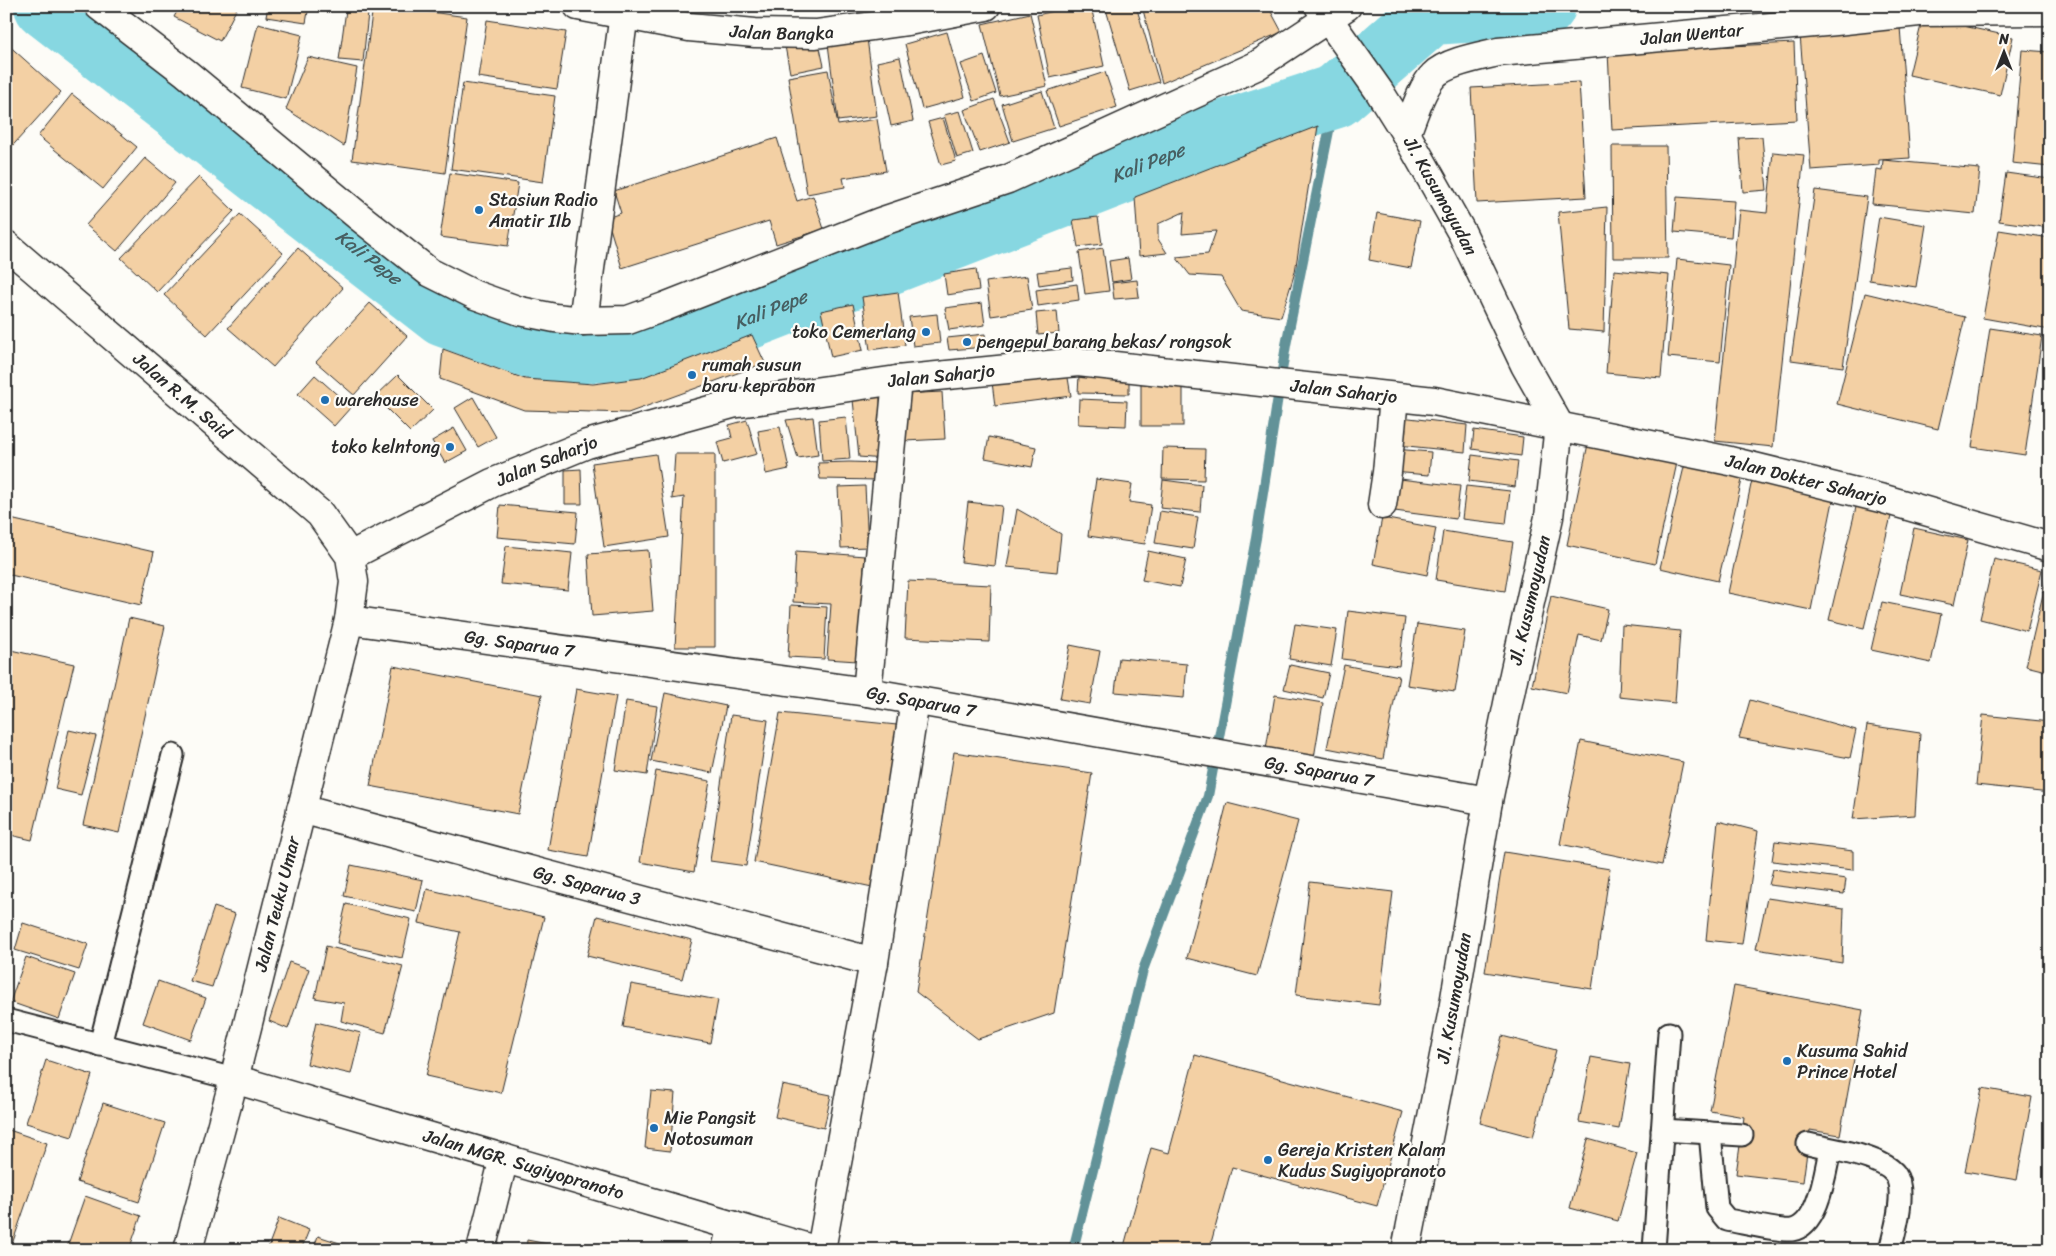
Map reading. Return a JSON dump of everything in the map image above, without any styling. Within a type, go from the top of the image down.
[{"type":"street","points":[[99,6],[186,73],[429,272],[475,295],[520,311],[583,321],[628,320],[880,222],[1008,179],[1256,66],[1332,16]]},
{"type":"street","name":"Jalan Bangka","points":[[578,6],[624,11],[689,27],[755,33],[816,34],[908,21],[986,6]]},
{"type":"street","points":[[583,321],[624,11]]},
{"type":"street","name":"Jalan Wentar","points":[[1406,134],[1434,74],[1459,61],[1498,52],[1919,12],[2050,11]]},
{"type":"street","name":"Jl. Kusumoyudan","points":[[1332,16],[1406,134],[1462,233],[1525,365],[1559,425],[1548,517],[1488,801],[1453,1010],[1425,1162],[1406,1250]]},
{"type":"street","name":"Jalan R.M. Said","points":[[6,244],[320,514],[350,556]]},
{"type":"street","name":"Jalan Saharjo","points":[[350,556],[492,483],[587,444],[732,404],[897,380],[1078,362],[1434,401],[1559,425]]},
{"type":"street","points":[[867,692],[897,380]]},
{"type":"street","points":[[1382,505],[1388,472],[1394,397]]},
{"type":"street","name":"Jalan Dokter Saharjo","points":[[1559,425],[1759,468],[1884,499],[2050,547]]},
{"type":"street","name":"Jalan Teuku Umar","points":[[188,1250],[234,1079],[349,620],[354,582],[350,556]]},
{"type":"street","name":"Gg. Saparua 7","points":[[349,620],[867,692],[1488,801]]},
{"type":"street","points":[[821,1250],[874,962],[915,701]]},
{"type":"street","name":"Gg. Saparua 3","points":[[301,809],[874,962]]},
{"type":"street","name":"Jalan MGR. Sugiyopranoto","points":[[234,1079],[504,1158],[729,1237],[815,1250]]},
{"type":"street","points":[[481,1250],[504,1158]]},
{"type":"lane","points":[[100,1045],[173,755]]},
{"type":"lane","points":[[6,1020],[234,1079]]},
{"type":"lane","points":[[1654,1250],[1669,1033]]},
{"type":"lane","points":[[1662,1130],[1742,1135]]},
{"type":"lane","points":[[1710,1133],[1717,1208],[1721,1214],[1727,1220],[1791,1230],[1804,1225],[1815,1208],[1830,1150]]},
{"type":"lane","points":[[1808,1144],[1872,1158],[1895,1174],[1899,1189],[1899,1214],[1890,1250]]},
{"type":"building","points":[[180,6],[238,6],[220,41],[174,17]]},
{"type":"building","points":[[268,6],[309,6],[306,23],[266,17]]},
{"type":"building","points":[[373,6],[387,6],[467,17],[445,173],[352,160]]},
{"type":"building","points":[[1076,6],[1091,6],[1104,66],[1050,78],[1037,15]]},
{"type":"building","points":[[1105,6],[1136,6],[1159,82],[1130,91]]},
{"type":"building","points":[[1142,6],[1268,6],[1282,32],[1162,83]]},
{"type":"building","points":[[346,10],[368,13],[363,62],[339,60]]},
{"type":"building","points":[[1030,13],[1047,86],[1000,96],[982,24]]},
{"type":"building","points":[[1923,17],[2013,37],[2000,95],[1909,75]]},
{"type":"building","points":[[487,20],[566,32],[557,89],[478,77]]},
{"type":"building","points":[[258,24],[302,35],[286,99],[242,88]]},
{"type":"building","points":[[1900,27],[1910,158],[1879,160],[1879,165],[1811,170],[1800,35]]},
{"type":"building","points":[[947,32],[965,97],[922,109],[905,44]]},
{"type":"building","points":[[867,38],[877,116],[838,121],[828,44]]},
{"type":"building","points":[[818,39],[824,66],[790,73],[785,46]]},
{"type":"building","points":[[6,43],[61,92],[6,153]]},
{"type":"building","points":[[1794,43],[1797,120],[1612,130],[1608,52]]},
{"type":"building","points":[[2022,50],[2050,52],[2050,167],[2012,163]]},
{"type":"building","points":[[984,56],[996,93],[974,101],[961,64]]},
{"type":"building","points":[[308,57],[357,68],[344,146],[286,109]]},
{"type":"building","points":[[900,57],[913,121],[891,126],[877,62]]},
{"type":"building","points":[[828,70],[838,125],[877,119],[886,171],[843,178],[845,187],[807,194],[788,77]]},
{"type":"building","points":[[1105,72],[1117,107],[1059,126],[1047,91]]},
{"type":"building","points":[[1579,82],[1586,197],[1477,203],[1471,88]]},
{"type":"building","points":[[463,83],[555,96],[543,182],[451,169]]},
{"type":"building","points":[[1042,91],[1054,128],[1013,141],[1002,104]]},
{"type":"building","points":[[72,94],[137,147],[103,189],[38,136]]},
{"type":"building","points":[[994,99],[1010,142],[980,152],[964,110]]},
{"type":"building","points":[[960,111],[973,153],[957,158],[944,115]]},
{"type":"building","points":[[943,118],[956,161],[941,165],[928,122]]},
{"type":"building","points":[[1318,126],[1295,272],[1281,317],[1241,311],[1221,277],[1190,275],[1176,257],[1208,254],[1216,231],[1182,234],[1184,212],[1158,224],[1158,239],[1167,253],[1139,256],[1135,197]]},
{"type":"building","points":[[1762,137],[1767,190],[1743,192],[1739,138]]},
{"type":"building","points":[[777,138],[797,201],[813,196],[824,229],[776,244],[769,221],[622,268],[607,218],[621,213],[614,191]]},
{"type":"building","points":[[1612,146],[1666,146],[1668,258],[1613,258]]},
{"type":"building","points":[[1773,152],[1804,155],[1773,447],[1715,441],[1739,210],[1767,213]]},
{"type":"building","points":[[145,158],[175,183],[117,251],[86,225]]},
{"type":"building","points":[[1883,160],[1980,169],[1975,214],[1872,204],[1876,169],[1882,170]]},
{"type":"building","name":"Stasiun Radio Amatir IIb","points":[[450,173],[518,183],[508,246],[440,237]]},
{"type":"building","points":[[2006,173],[2050,179],[2050,228],[1999,221]]},
{"type":"building","points":[[199,177],[234,211],[157,292],[121,258]]},
{"type":"building","points":[[1815,190],[1867,197],[1843,367],[1791,360]]},
{"type":"building","points":[[1677,197],[1734,201],[1731,237],[1674,232]]},
{"type":"building","points":[[1607,207],[1604,332],[1569,329],[1558,212]]},
{"type":"building","points":[[1377,213],[1420,221],[1411,268],[1369,260]]},
{"type":"building","points":[[240,214],[283,253],[207,335],[164,295]]},
{"type":"building","points":[[1098,217],[1102,244],[1078,247],[1073,220]]},
{"type":"building","points":[[1879,217],[1926,225],[1916,287],[1869,280]]},
{"type":"building","points":[[1999,230],[2050,238],[2050,330],[1983,318]]},
{"type":"building","points":[[298,248],[343,288],[273,367],[228,328]]},
{"type":"building","points":[[1103,248],[1109,291],[1085,294],[1079,252]]},
{"type":"building","points":[[1128,258],[1131,279],[1112,282],[1109,261]]},
{"type":"building","points":[[1677,259],[1729,265],[1720,362],[1668,357]]},
{"type":"building","points":[[1072,268],[1073,280],[1039,285],[1037,272]]},
{"type":"building","points":[[976,269],[979,290],[947,295],[944,274]]},
{"type":"building","points":[[1614,270],[1669,275],[1661,378],[1606,373]]},
{"type":"building","points":[[1027,276],[1032,310],[991,316],[986,282]]},
{"type":"building","points":[[1137,280],[1139,297],[1114,299],[1112,283]]},
{"type":"building","points":[[1077,284],[1079,300],[1038,306],[1036,290]]},
{"type":"building","points":[[898,292],[905,345],[870,350],[862,297]]},
{"type":"building","points":[[1865,293],[1965,317],[1938,429],[1837,404]]},
{"type":"building","points":[[370,303],[407,336],[354,395],[316,362]]},
{"type":"building","points":[[982,303],[985,325],[949,330],[945,308]]},
{"type":"building","points":[[853,304],[863,350],[831,357],[821,311]]},
{"type":"building","points":[[1057,311],[1059,333],[1038,335],[1036,313]]},
{"type":"building","points":[[937,314],[940,343],[913,346],[909,317]]},
{"type":"building","points":[[1990,328],[2042,336],[2025,455],[1972,447]]},
{"type":"building","name":"pengepul barang bekas/ rongsok","points":[[985,334],[986,347],[949,350],[947,338]]},
{"type":"building","name":"rumah susun baru keprabon","points":[[752,335],[765,363],[628,413],[524,410],[440,379],[443,349],[525,379],[593,384],[641,378]]},
{"type":"building","points":[[1067,372],[1071,396],[995,406],[992,382]]},
{"type":"building","name":"warehouse","points":[[315,375],[351,407],[334,426],[298,394]]},
{"type":"building","points":[[398,375],[433,410],[410,432],[375,397]]},
{"type":"building","points":[[1079,376],[1129,378],[1129,394],[1078,393]]},
{"type":"building","points":[[1141,381],[1183,381],[1183,426],[1141,426]]},
{"type":"building","points":[[942,392],[945,439],[905,441],[902,394]]},
{"type":"building","points":[[473,397],[496,437],[478,447],[455,408]]},
{"type":"building","points":[[880,397],[883,459],[859,457],[853,400]]},
{"type":"building","points":[[1079,399],[1127,401],[1126,426],[1078,424]]},
{"type":"building","points":[[813,417],[818,455],[798,458],[786,420]]},
{"type":"building","points":[[846,417],[850,459],[822,461],[819,420]]},
{"type":"building","points":[[1401,417],[1467,425],[1465,452],[1398,445]]},
{"type":"building","points":[[747,420],[757,454],[723,463],[717,442],[732,438],[729,425]]},
{"type":"building","points":[[780,427],[789,469],[766,474],[758,431]]},
{"type":"building","points":[[454,428],[467,451],[445,463],[432,441]]},
{"type":"building","points":[[1474,430],[1523,437],[1521,456],[1472,449]]},
{"type":"building","points":[[989,437],[1036,447],[1032,467],[985,458]]},
{"type":"building","points":[[1589,439],[1678,458],[1655,564],[1567,545]]},
{"type":"building","points":[[1163,448],[1205,449],[1204,480],[1162,479]]},
{"type":"building","points":[[1394,449],[1431,452],[1429,475],[1392,472]]},
{"type":"building","points":[[656,454],[669,537],[604,547],[592,463]]},
{"type":"building","points":[[675,454],[715,454],[715,647],[675,647],[684,497],[672,499]]},
{"type":"building","points":[[1472,455],[1518,461],[1515,487],[1469,481]]},
{"type":"building","points":[[818,463],[880,463],[880,480],[820,479]]},
{"type":"building","points":[[1685,463],[1743,476],[1718,581],[1660,568]]},
{"type":"building","points":[[581,469],[582,504],[565,504],[565,470]]},
{"type":"building","points":[[1391,478],[1460,486],[1456,519],[1387,510]]},
{"type":"building","points":[[1096,479],[1132,484],[1129,502],[1151,505],[1145,544],[1088,536]]},
{"type":"building","points":[[1163,480],[1202,485],[1200,512],[1160,508]]},
{"type":"building","points":[[1752,480],[1834,496],[1811,610],[1728,593]]},
{"type":"building","points":[[865,486],[868,547],[841,548],[838,487]]},
{"type":"building","points":[[1466,486],[1510,491],[1506,524],[1462,519]]},
{"type":"building","points":[[968,502],[1002,506],[995,566],[961,562]]},
{"type":"building","points":[[1857,503],[1892,512],[1864,628],[1829,620]]},
{"type":"building","points":[[500,505],[578,512],[575,544],[497,537]]},
{"type":"building","points":[[1017,509],[1061,534],[1057,572],[1007,567]]},
{"type":"building","points":[[1160,511],[1198,517],[1193,549],[1155,543]]},
{"type":"building","points":[[6,518],[154,552],[141,605],[6,574]]},
{"type":"building","points":[[1382,518],[1436,528],[1427,575],[1373,564]]},
{"type":"building","points":[[1914,528],[1968,540],[1954,605],[1900,594]]},
{"type":"building","points":[[1443,531],[1513,542],[1505,591],[1436,580]]},
{"type":"building","points":[[506,546],[572,553],[568,590],[501,584]]},
{"type":"building","points":[[648,550],[653,611],[592,616],[588,554]]},
{"type":"building","points":[[796,551],[865,556],[857,661],[827,659],[831,604],[793,602]]},
{"type":"building","points":[[1148,551],[1186,559],[1180,587],[1142,580]]},
{"type":"building","points":[[1994,559],[2042,570],[2027,631],[1980,619]]},
{"type":"building","points":[[2048,573],[2050,573],[2050,672],[2026,666]]},
{"type":"building","points":[[908,581],[991,585],[989,642],[905,638]]},
{"type":"building","points":[[1551,596],[1608,609],[1601,640],[1579,635],[1567,693],[1532,686]]},
{"type":"building","points":[[1882,602],[1941,614],[1931,663],[1871,650]]},
{"type":"building","points":[[791,605],[827,607],[824,659],[788,657]]},
{"type":"building","points":[[1348,611],[1405,618],[1399,666],[1342,659]]},
{"type":"building","points":[[129,618],[165,626],[119,833],[83,825]]},
{"type":"building","points":[[1295,624],[1337,630],[1331,666],[1289,659]]},
{"type":"building","points":[[1417,624],[1465,631],[1455,692],[1407,685]]},
{"type":"building","points":[[1622,625],[1680,631],[1675,703],[1619,697]]},
{"type":"building","points":[[1070,645],[1100,651],[1090,704],[1060,699]]},
{"type":"building","points":[[6,649],[74,664],[32,840],[6,834]]},
{"type":"building","points":[[1119,658],[1187,664],[1184,698],[1115,692]]},
{"type":"building","points":[[1290,665],[1329,673],[1323,698],[1284,689]]},
{"type":"building","points":[[1344,665],[1399,676],[1383,759],[1327,748]]},
{"type":"building","points":[[393,666],[542,695],[518,814],[370,786]]},
{"type":"building","points":[[576,689],[616,696],[588,857],[548,850]]},
{"type":"building","points":[[665,693],[726,706],[712,773],[651,761]]},
{"type":"building","points":[[1275,695],[1323,703],[1313,764],[1265,755]]},
{"type":"building","points":[[1750,700],[1856,730],[1850,758],[1739,738]]},
{"type":"building","points":[[626,701],[657,706],[647,775],[615,770]]},
{"type":"building","points":[[780,713],[897,725],[877,888],[754,862]]},
{"type":"building","points":[[731,715],[768,720],[746,866],[710,861]]},
{"type":"building","points":[[1983,715],[2050,722],[2050,793],[1976,785]]},
{"type":"building","points":[[1867,725],[1920,733],[1915,815],[1853,819]]},
{"type":"building","points":[[69,730],[96,736],[81,795],[55,789]]},
{"type":"building","points":[[1581,741],[1683,762],[1662,865],[1560,844]]},
{"type":"building","points":[[954,752],[1092,773],[1054,1013],[978,1039],[916,992]]},
{"type":"building","points":[[656,771],[710,781],[694,872],[640,862]]},
{"type":"building","points":[[1227,803],[1298,821],[1257,976],[1187,958]]},
{"type":"building","points":[[1718,821],[1758,831],[1742,944],[1706,940]]},
{"type":"building","points":[[1775,841],[1853,851],[1853,870],[1772,861]]},
{"type":"building","points":[[1504,852],[1610,869],[1592,989],[1485,972]]},
{"type":"building","points":[[351,865],[423,880],[416,912],[344,896]]},
{"type":"building","points":[[1773,869],[1846,879],[1844,894],[1769,885]]},
{"type":"building","points":[[1310,882],[1393,892],[1379,1005],[1296,995]]},
{"type":"building","points":[[427,889],[544,917],[501,1093],[426,1076],[460,932],[419,923]]},
{"type":"building","points":[[1767,898],[1844,909],[1842,963],[1756,949]]},
{"type":"building","points":[[346,904],[411,919],[402,958],[337,943]]},
{"type":"building","points":[[214,907],[235,914],[212,987],[190,981]]},
{"type":"building","points":[[597,916],[692,940],[682,979],[587,956]]},
{"type":"building","points":[[23,923],[88,944],[79,970],[15,950]]},
{"type":"building","points":[[326,946],[403,966],[385,1033],[341,1021],[344,1003],[315,998]]},
{"type":"building","points":[[26,957],[75,974],[59,1019],[10,1002]]},
{"type":"building","points":[[289,962],[309,969],[288,1029],[269,1021]]},
{"type":"building","points":[[158,981],[206,998],[191,1040],[143,1023]]},
{"type":"building","points":[[631,984],[718,1000],[710,1043],[623,1027]]},
{"type":"building","name":"Kusuma Sahid Prince Hotel","points":[[1734,986],[1863,1010],[1840,1135],[1810,1130],[1803,1182],[1736,1174],[1744,1117],[1710,1111]]},
{"type":"building","points":[[316,1022],[361,1033],[351,1074],[307,1064]]},
{"type":"building","points":[[1502,1036],[1556,1050],[1533,1137],[1480,1123]]},
{"type":"building","name":"Gereja Kristen Kalam Kudus Sugiyopranoto","points":[[1195,1055],[1403,1112],[1377,1206],[1232,1167],[1209,1250],[1123,1250],[1151,1148],[1169,1153]]},
{"type":"building","points":[[1591,1057],[1630,1064],[1619,1129],[1579,1122]]},
{"type":"building","points":[[46,1060],[92,1075],[72,1137],[26,1123]]},
{"type":"building","points":[[782,1085],[831,1095],[824,1128],[775,1117]]},
{"type":"building","points":[[1982,1088],[2032,1097],[2017,1180],[1965,1171]]},
{"type":"building","points":[[651,1091],[675,1093],[670,1151],[645,1148]]},
{"type":"building","points":[[103,1103],[165,1123],[139,1202],[77,1182]]},
{"type":"building","points":[[6,1129],[47,1143],[10,1250],[6,1250]]},
{"type":"building","points":[[1588,1139],[1637,1153],[1618,1221],[1570,1208]]},
{"type":"building","points":[[2050,1166],[2050,1201],[2043,1199]]},
{"type":"building","points":[[85,1196],[141,1216],[129,1250],[66,1250]]},
{"type":"building","points":[[279,1218],[309,1230],[301,1250],[267,1250]]},
{"type":"building","points":[[318,1236],[355,1248],[354,1250],[313,1250]]},
{"type":"building","points":[[527,1240],[579,1250],[526,1250]]},
{"type":"building","points":[[372,1245],[386,1250],[370,1250]]},
{"type":"waterway","name":"Kali Pepe","points":[[46,6],[444,315],[549,353],[675,346],[1228,131],[1336,96],[1431,13],[1544,6]]},
{"type":"waterway","points":[[1073,1250],[1143,970],[1208,796],[1256,538],[1286,345],[1336,96]]},
{"type":"place","name":"Stasiun Radio Amatir IIb","points":[[479,210]]},
{"type":"place","name":"toko Cemerlang","points":[[926,332]]},
{"type":"place","name":"pengepul barang bekas/ rongsok","points":[[967,342]]},
{"type":"place","name":"rumah susun baru keprabon","points":[[692,375]]},
{"type":"place","name":"warehouse","points":[[325,400]]},
{"type":"place","name":"toko kelntong","points":[[450,447]]},
{"type":"place","name":"Kusuma Sahid Prince Hotel","points":[[1787,1061]]},
{"type":"place","name":"Mie Pangsit Notosuman","points":[[654,1128]]},
{"type":"place","name":"Gereja Kristen Kalam Kudus Sugiyopranoto","points":[[1268,1160]]}]
